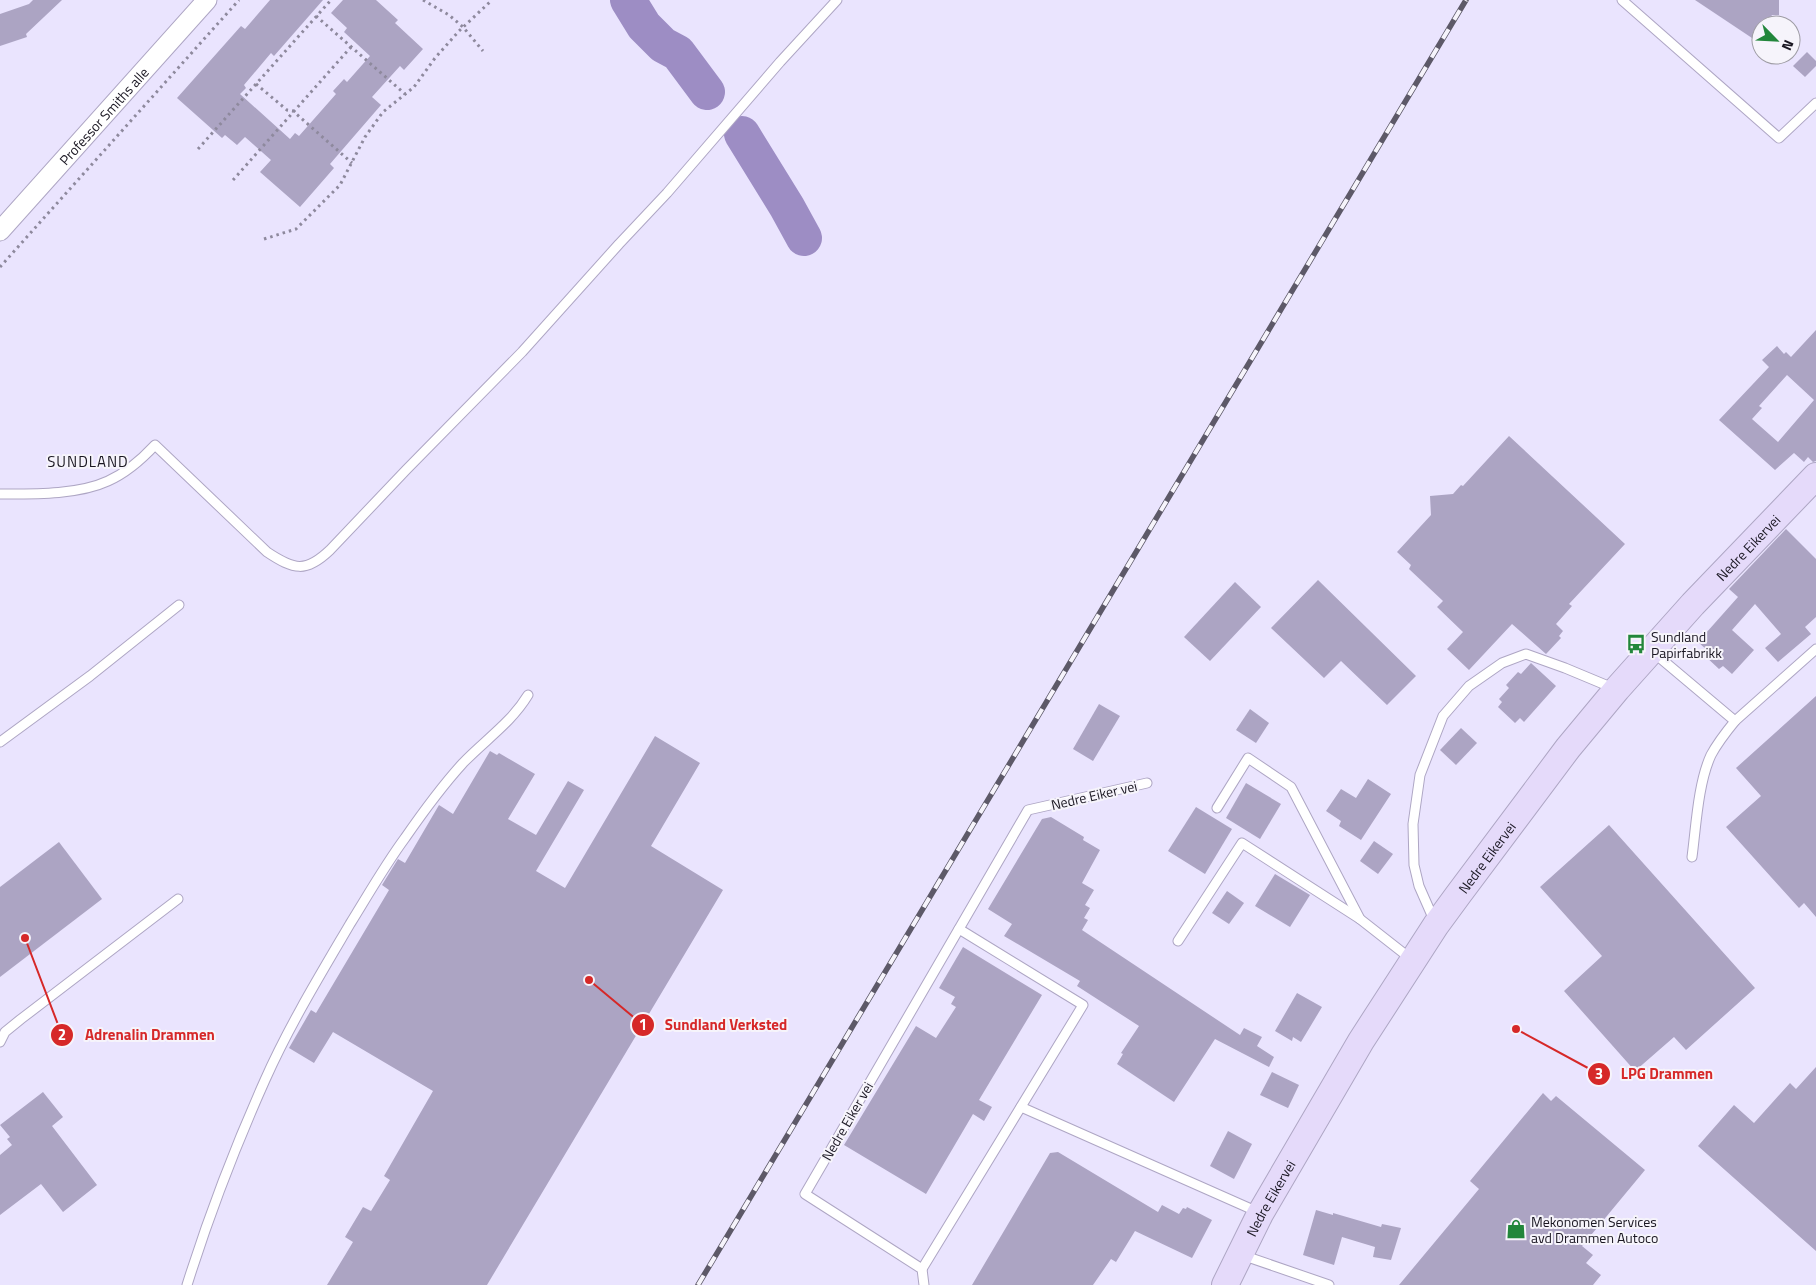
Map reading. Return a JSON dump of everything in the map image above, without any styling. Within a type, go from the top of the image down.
[{"type":"main road","name":"Nedre Eikervei","points":[[1225,1285],[1260,1214],[1361,1041],[1436,925],[1568,748],[1617,689],[1693,604],[1816,476]]},
{"type":"street","name":"Professor Smiths alle","points":[[0,231],[207,0]]},
{"type":"lane","points":[[0,494],[63,492],[109,481],[133,466],[155,445],[267,552],[289,564],[310,566],[330,550],[522,352],[667,193],[780,62],[837,0]]},
{"type":"lane","points":[[1622,0],[1779,138],[1816,103]]},
{"type":"lane","points":[[0,742],[90,676],[179,605]]},
{"type":"lane","points":[[1692,857],[1703,780],[1710,757],[1735,721],[1816,649]]},
{"type":"lane","points":[[1651,651],[1735,721]]},
{"type":"lane","points":[[1436,925],[1419,886],[1414,865],[1413,824],[1420,775],[1443,716],[1469,686],[1502,663],[1526,654],[1617,689]]},
{"type":"lane","points":[[187,1285],[211,1211],[265,1079],[324,967],[383,870],[434,798],[463,763],[508,722],[528,695]]},
{"type":"lane","points":[[1216,808],[1248,758],[1291,787],[1360,919]]},
{"type":"lane","name":"Nedre Eiker vei","points":[[922,1268],[805,1194],[1028,810],[1148,782]]},
{"type":"lane","points":[[1178,941],[1242,843],[1360,919],[1413,961]]},
{"type":"lane","points":[[0,1042],[5,1032],[21,1019],[178,899]]},
{"type":"lane","points":[[924,1285],[922,1268],[1083,1005],[959,929]]},
{"type":"lane","points":[[1021,1107],[1260,1214]]},
{"type":"lane","points":[[1239,1254],[1329,1285]]},
{"type":"path","points":[[0,267],[239,0]]},
{"type":"path","points":[[198,149],[331,0]]},
{"type":"path","points":[[423,0],[449,15],[463,27],[483,51]]},
{"type":"path","points":[[264,239],[296,229],[340,185],[365,137],[383,112],[414,87],[435,58],[463,27],[492,0]]},
{"type":"path","points":[[316,16],[405,94]]},
{"type":"path","points":[[232,180],[351,47]]},
{"type":"path","points":[[256,84],[286,110],[293,111],[352,163]]},
{"type":"building","points":[[33,0],[62,0],[26,34],[27,37],[0,46],[0,14],[29,4]]},
{"type":"building","points":[[270,0],[323,0],[274,56],[271,53],[244,85],[246,88],[240,94],[290,139],[295,133],[299,136],[336,94],[333,91],[344,79],[347,82],[370,56],[344,32],[347,28],[331,13],[343,0],[376,0],[398,20],[395,23],[423,49],[404,70],[400,66],[372,97],[381,105],[330,164],[334,168],[300,207],[260,172],[271,160],[245,137],[237,145],[225,135],[222,138],[177,98],[241,26],[245,29]]},
{"type":"building","points":[[1695,0],[1779,0],[1779,15],[1751,15],[1751,37]]},
{"type":"building","points":[[1807,52],[1816,61],[1816,66],[1805,77],[1793,66],[1801,65],[1801,58]]},
{"type":"building","points":[[1816,330],[1816,461],[1813,462],[1808,457],[1804,462],[1794,453],[1775,470],[1719,420],[1769,367],[1762,360],[1777,346],[1784,354],[1786,352],[1791,357]],"holes":[[[1787,375],[1814,400],[1778,442],[1752,419],[1762,408],[1759,406]]]},
{"type":"building","points":[[1509,436],[1625,544],[1569,604],[1572,606],[1556,624],[1563,631],[1559,636],[1561,638],[1546,654],[1512,624],[1469,670],[1447,649],[1463,632],[1437,607],[1443,601],[1409,569],[1411,565],[1397,552],[1431,515],[1430,496],[1453,494],[1461,485],[1463,486]]},
{"type":"building","points":[[1786,529],[1816,559],[1816,617],[1805,627],[1811,634],[1778,662],[1765,648],[1781,634],[1755,604],[1732,630],[1754,650],[1732,674],[1723,666],[1719,669],[1704,655],[1708,651],[1698,642],[1738,597],[1729,589]]},
{"type":"building","points":[[1318,580],[1416,676],[1387,705],[1341,661],[1324,678],[1271,628]]},
{"type":"building","points":[[1235,582],[1261,607],[1210,661],[1184,637]]},
{"type":"building","points":[[1531,663],[1556,686],[1524,722],[1520,718],[1515,723],[1498,707],[1502,702],[1499,699],[1509,688],[1506,685],[1518,672],[1521,674]]},
{"type":"building","points":[[1816,696],[1816,917],[1804,903],[1799,908],[1726,827],[1761,796],[1736,768]]},
{"type":"building","points":[[1099,704],[1120,716],[1093,761],[1073,749]]},
{"type":"building","points":[[1250,709],[1269,723],[1256,743],[1236,730]]},
{"type":"building","points":[[1461,728],[1477,743],[1456,765],[1440,750]]},
{"type":"building","points":[[655,736],[700,763],[651,846],[723,890],[487,1285],[327,1285],[353,1242],[345,1237],[363,1207],[371,1211],[390,1180],[384,1176],[433,1091],[333,1032],[314,1063],[289,1048],[311,1010],[316,1013],[389,890],[382,885],[398,859],[405,863],[439,805],[453,814],[490,751],[497,755],[499,753],[535,774],[508,819],[536,835],[568,781],[584,790],[536,871],[565,888]]},
{"type":"building","points":[[1368,779],[1391,794],[1361,840],[1339,826],[1341,821],[1326,811],[1341,789],[1356,798]]},
{"type":"building","points":[[1246,783],[1281,804],[1260,839],[1226,818]]},
{"type":"building","points":[[1196,807],[1232,829],[1205,874],[1168,851]]},
{"type":"building","points":[[1051,817],[1084,837],[1083,840],[1100,850],[1082,883],[1094,890],[1085,905],[1090,908],[1084,918],[1088,920],[1082,930],[1240,1035],[1244,1028],[1262,1037],[1257,1046],[1274,1057],[1269,1067],[1215,1039],[1174,1102],[1117,1064],[1123,1054],[1121,1053],[1139,1026],[1077,986],[1080,981],[1004,936],[1012,924],[988,909],[1042,819]]},
{"type":"building","points":[[1609,825],[1755,988],[1686,1050],[1674,1037],[1635,1071],[1564,991],[1602,956],[1540,887]]},
{"type":"building","points":[[1374,841],[1393,854],[1378,874],[1360,861]]},
{"type":"building","points":[[59,842],[102,899],[0,977],[0,887]]},
{"type":"building","points":[[1275,874],[1310,895],[1290,927],[1255,906]]},
{"type":"building","points":[[1227,891],[1244,903],[1229,924],[1212,913]]},
{"type":"building","points":[[963,947],[1042,995],[979,1100],[992,1107],[984,1121],[973,1114],[926,1194],[844,1145],[916,1026],[936,1038],[956,1007],[951,1004],[955,997],[939,988]]},
{"type":"building","points":[[1297,993],[1322,1007],[1301,1042],[1293,1037],[1292,1041],[1275,1031]]},
{"type":"building","points":[[1816,1067],[1816,1251],[1698,1146],[1734,1105],[1754,1123],[1790,1083],[1796,1089]]},
{"type":"building","points":[[1272,1072],[1299,1085],[1288,1108],[1260,1095]]},
{"type":"building","points":[[43,1092],[63,1117],[52,1126],[97,1185],[63,1212],[41,1184],[0,1215],[0,1155],[12,1145],[7,1139],[10,1137],[0,1125]]},
{"type":"building","points":[[1543,1093],[1551,1101],[1556,1096],[1645,1170],[1582,1246],[1593,1255],[1586,1263],[1601,1275],[1593,1285],[1399,1285],[1479,1189],[1470,1181]]},
{"type":"building","points":[[1228,1131],[1252,1144],[1234,1179],[1210,1166]]},
{"type":"building","points":[[1058,1152],[1158,1212],[1162,1205],[1179,1214],[1183,1208],[1186,1209],[1187,1207],[1212,1220],[1192,1258],[1135,1231],[1116,1262],[1111,1259],[1093,1285],[972,1285],[1050,1153]]},
{"type":"building","points":[[1316,1210],[1381,1227],[1382,1224],[1401,1228],[1391,1260],[1373,1257],[1375,1247],[1342,1237],[1334,1265],[1303,1255]]},
{"type":"waterway","points":[[628,0],[644,26],[663,45],[678,53],[707,92]]},
{"type":"waterway","points":[[742,134],[804,238]]},
{"type":"railway","points":[[698,1285],[1466,0]]},
{"type":"place","name":"Sundland Papirfabrikk","points":[[1636,644]]},
{"type":"place","name":"Adrenalin Drammen","points":[[25,938]]},
{"type":"place","name":"Sundland Verksted","points":[[589,980]]},
{"type":"place","name":"LPG Drammen","points":[[1516,1029]]},
{"type":"place","name":"Mekonomen Services avd Drammen Autoco","points":[[1516,1229]]},
{"type":"district","name":"SUNDLAND","points":[[88,461]]}]
